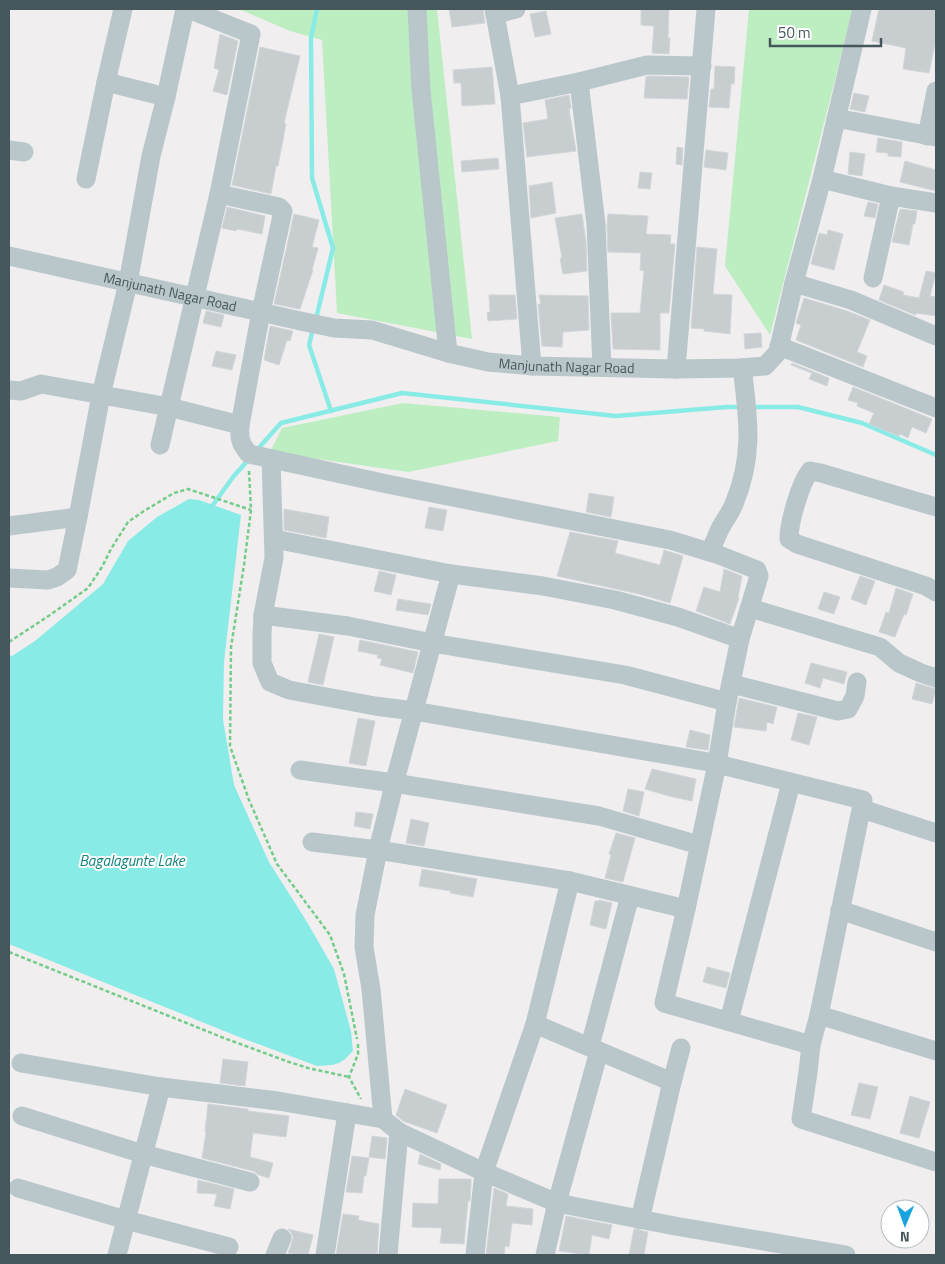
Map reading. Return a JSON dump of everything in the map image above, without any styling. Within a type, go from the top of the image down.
[{"type":"street","points":[[86,179],[123,9]]},
{"type":"street","points":[[9,578],[48,580],[57,577],[67,570],[101,394],[128,282],[151,156],[186,9],[251,34],[219,194],[160,445]]},
{"type":"street","points":[[418,9],[420,90],[448,353]]},
{"type":"street","points":[[516,9],[494,12],[510,96],[532,366]]},
{"type":"street","points":[[676,369],[706,9]]},
{"type":"street","name":"Manjunath Nagar Road","points":[[9,256],[334,328],[372,330],[448,353],[488,362],[532,366],[742,372],[765,366],[778,352],[780,346],[794,283],[822,180],[862,9]]},
{"type":"street","points":[[510,96],[648,65],[702,66]]},
{"type":"street","points":[[106,82],[166,98]]},
{"type":"street","points":[[579,82],[596,224],[602,367]]},
{"type":"street","points":[[836,118],[931,136],[936,91]]},
{"type":"street","points":[[822,180],[936,204]]},
{"type":"street","points":[[219,194],[279,207],[283,211],[261,312],[240,425],[241,444],[249,454],[397,486],[670,540],[710,552],[757,570],[759,576],[740,639],[717,764],[664,1003],[811,1045]]},
{"type":"street","points":[[873,278],[891,196]]},
{"type":"street","points":[[794,283],[851,300],[936,336]]},
{"type":"street","points":[[780,346],[936,408]]},
{"type":"street","points":[[710,552],[733,506],[747,465],[749,428],[742,372]]},
{"type":"street","points":[[9,390],[21,391],[41,384],[169,407],[240,425]]},
{"type":"street","points":[[271,459],[274,558],[263,615],[262,663],[270,682],[289,690],[375,706],[414,711],[717,764],[863,800],[819,1015],[811,1045],[801,1119],[936,1162]]},
{"type":"street","points":[[936,507],[822,472],[810,471],[804,479],[789,528],[789,539],[797,544],[926,586],[936,592]]},
{"type":"street","points":[[9,526],[78,517]]},
{"type":"street","points":[[274,539],[452,574],[543,586],[615,600],[678,617],[740,639]]},
{"type":"street","points":[[376,1118],[371,989],[364,947],[364,915],[394,783],[452,574]]},
{"type":"street","points":[[750,608],[880,647],[899,663],[936,678]]},
{"type":"street","points":[[263,615],[348,626],[432,643],[624,675],[727,702]]},
{"type":"street","points":[[732,684],[838,711],[848,709],[854,696],[857,682]]},
{"type":"street","points":[[300,770],[598,816],[699,845]]},
{"type":"street","points":[[729,1021],[791,783]]},
{"type":"street","points":[[862,809],[936,833]]},
{"type":"street","points":[[312,842],[378,850],[570,882],[686,910]]},
{"type":"street","points":[[475,1255],[484,1172],[535,1024],[570,882]]},
{"type":"street","points":[[545,1255],[594,1048],[603,992],[630,896]]},
{"type":"street","points":[[840,910],[936,942]]},
{"type":"street","points":[[819,1015],[936,1051]]},
{"type":"street","points":[[535,1024],[672,1082]]},
{"type":"street","points":[[640,1220],[681,1048]]},
{"type":"street","points":[[21,1063],[161,1088],[278,1101],[376,1118],[400,1132],[484,1172],[557,1203],[640,1220],[846,1255]]},
{"type":"street","points":[[117,1255],[161,1088]]},
{"type":"street","points":[[325,1255],[347,1113]]},
{"type":"street","points":[[22,1116],[143,1154],[250,1182]]},
{"type":"street","points":[[388,1255],[400,1132]]},
{"type":"street","points":[[18,1188],[126,1220],[229,1247]]},
{"type":"path","points":[[249,454],[250,510],[244,565],[231,647],[230,746],[249,800],[277,864],[330,935],[344,974],[358,1041],[358,1054],[350,1076]]},
{"type":"path","points":[[9,642],[88,588],[128,522],[174,493],[188,489],[250,510]]},
{"type":"path","points":[[9,952],[280,1059],[308,1068],[350,1076],[376,1118]]},
{"type":"green space","points":[[239,9],[437,9],[472,339],[337,313],[322,40],[290,31]]},
{"type":"green space","points":[[749,9],[853,9],[770,335],[725,266]]},
{"type":"green space","points":[[403,403],[560,417],[558,441],[408,472],[270,452],[282,428]]},
{"type":"water","name":"Bagalagunte Lake","points":[[189,499],[199,500],[241,515],[224,662],[223,719],[234,785],[269,862],[334,969],[351,1031],[353,1051],[344,1060],[332,1065],[317,1066],[239,1037],[9,944],[9,655],[12,656],[35,641],[103,584],[128,541],[157,517]]},
{"type":"building","points":[[449,9],[483,9],[485,23],[452,27]]},
{"type":"building","points":[[641,9],[669,9],[669,54],[652,53],[654,26],[641,25]]},
{"type":"building","points":[[879,9],[936,9],[936,39],[929,73],[903,69],[906,48],[872,41]]},
{"type":"building","points":[[546,11],[551,34],[535,37],[530,14]]},
{"type":"building","points":[[220,34],[238,41],[227,95],[213,91],[219,70],[214,68]]},
{"type":"building","points":[[260,47],[300,56],[284,123],[286,124],[271,194],[232,185]]},
{"type":"building","points":[[715,66],[735,67],[729,108],[709,107],[711,89],[714,89]]},
{"type":"building","points":[[492,67],[495,104],[462,106],[461,83],[454,83],[453,70]]},
{"type":"building","points":[[646,77],[689,77],[687,99],[644,98]]},
{"type":"building","points":[[854,93],[869,96],[865,112],[850,109]]},
{"type":"building","points":[[569,95],[571,108],[569,109],[576,151],[527,157],[523,123],[548,119],[545,100]]},
{"type":"building","points":[[878,138],[902,142],[901,157],[888,156],[888,153],[876,152]]},
{"type":"building","points":[[677,147],[683,148],[682,165],[676,164]]},
{"type":"building","points":[[706,150],[728,153],[726,170],[704,167]]},
{"type":"building","points":[[850,152],[865,154],[862,176],[848,174]]},
{"type":"building","points":[[498,158],[499,169],[462,172],[461,161]]},
{"type":"building","points":[[905,161],[936,170],[936,191],[900,182]]},
{"type":"building","points":[[640,172],[652,173],[650,189],[638,188]]},
{"type":"building","points":[[552,182],[556,213],[531,218],[529,186]]},
{"type":"building","points":[[868,202],[878,204],[875,218],[864,216]]},
{"type":"building","points":[[227,207],[265,216],[262,234],[222,228]]},
{"type":"building","points":[[900,209],[917,211],[909,245],[892,242]]},
{"type":"building","points":[[294,214],[319,220],[312,247],[318,248],[300,309],[274,304]]},
{"type":"building","points":[[582,214],[586,242],[587,271],[563,274],[555,218]]},
{"type":"building","points":[[608,214],[648,216],[646,234],[671,235],[670,244],[675,244],[669,313],[660,313],[660,350],[613,349],[611,313],[640,313],[644,271],[640,270],[641,253],[608,252]]},
{"type":"building","points":[[828,230],[843,234],[834,270],[811,264],[819,233],[827,235]]},
{"type":"building","points":[[697,247],[717,249],[713,294],[732,295],[730,334],[691,328]]},
{"type":"building","points":[[926,271],[936,273],[930,296],[936,297],[936,316],[916,313],[915,315],[879,300],[884,285],[904,292],[903,295],[919,298]]},
{"type":"building","points":[[489,295],[515,295],[517,319],[488,321],[487,313],[490,312]]},
{"type":"building","points":[[539,295],[588,296],[589,330],[563,332],[562,347],[542,346],[538,304],[541,304]]},
{"type":"building","points":[[804,298],[870,320],[857,352],[867,356],[863,367],[796,340],[801,325],[796,323]]},
{"type":"building","points":[[206,311],[224,315],[221,327],[203,323]]},
{"type":"building","points":[[270,326],[293,331],[290,341],[287,340],[279,365],[264,360]]},
{"type":"building","points":[[761,333],[762,347],[745,349],[744,334]]},
{"type":"building","points":[[216,351],[236,355],[232,370],[212,366]]},
{"type":"building","points":[[792,363],[829,378],[827,386],[809,379],[812,373],[791,365]]},
{"type":"building","points":[[853,387],[932,419],[926,433],[912,427],[908,438],[869,424],[874,413],[857,406],[858,403],[848,400]]},
{"type":"building","points":[[589,493],[614,497],[611,517],[586,512]]},
{"type":"building","points":[[429,507],[447,510],[443,531],[425,528]]},
{"type":"building","points":[[284,509],[329,517],[326,538],[284,530]]},
{"type":"building","points":[[570,532],[618,541],[615,553],[660,565],[664,550],[683,556],[670,603],[639,594],[557,576]]},
{"type":"building","points":[[724,569],[742,576],[739,598],[730,624],[696,611],[704,587],[720,592]]},
{"type":"building","points":[[379,571],[396,575],[391,595],[374,591]]},
{"type":"building","points":[[860,576],[875,581],[866,605],[851,599]]},
{"type":"building","points":[[896,588],[913,594],[906,615],[904,614],[895,637],[879,632],[886,612],[889,613]]},
{"type":"building","points":[[824,592],[840,597],[834,614],[818,609]]},
{"type":"building","points":[[398,599],[431,604],[428,615],[396,610]]},
{"type":"building","points":[[319,634],[334,637],[323,685],[308,682]]},
{"type":"building","points":[[360,640],[418,652],[413,673],[380,665],[382,659],[377,658],[378,655],[358,651]]},
{"type":"building","points":[[811,663],[847,672],[844,684],[823,678],[820,688],[805,683]]},
{"type":"building","points":[[916,683],[936,689],[932,704],[912,699]]},
{"type":"building","points":[[739,698],[777,707],[773,724],[767,722],[766,731],[734,727]]},
{"type":"building","points":[[798,713],[817,717],[809,745],[791,740]]},
{"type":"building","points":[[358,718],[375,721],[366,766],[349,763]]},
{"type":"building","points":[[690,730],[710,735],[708,750],[686,747]]},
{"type":"building","points":[[652,769],[696,779],[692,801],[645,789]]},
{"type":"building","points":[[628,789],[644,792],[639,816],[623,811]]},
{"type":"building","points":[[356,812],[373,814],[370,829],[354,826]]},
{"type":"building","points":[[411,819],[429,823],[424,846],[406,843]]},
{"type":"building","points":[[616,833],[635,838],[623,882],[605,878],[611,855],[609,854]]},
{"type":"building","points":[[422,869],[477,879],[473,897],[419,886]]},
{"type":"building","points":[[595,901],[612,903],[606,929],[590,925]]},
{"type":"building","points":[[707,967],[730,973],[726,988],[703,982]]},
{"type":"building","points":[[223,1059],[248,1062],[245,1086],[220,1083]]},
{"type":"building","points":[[859,1083],[878,1087],[870,1119],[851,1115]]},
{"type":"building","points":[[405,1089],[447,1105],[437,1133],[403,1121],[396,1115]]},
{"type":"building","points":[[910,1096],[930,1102],[919,1138],[900,1133]]},
{"type":"building","points":[[208,1104],[289,1116],[286,1137],[253,1133],[250,1157],[273,1163],[269,1178],[253,1171],[202,1158]]},
{"type":"building","points":[[372,1136],[387,1138],[385,1159],[369,1157]]},
{"type":"building","points":[[420,1154],[441,1164],[440,1170],[418,1164]]},
{"type":"building","points":[[352,1156],[369,1158],[362,1193],[346,1192]]},
{"type":"building","points":[[439,1179],[471,1179],[464,1244],[440,1243],[442,1228],[412,1227],[413,1203],[438,1204]]},
{"type":"building","points":[[198,1180],[234,1189],[230,1209],[214,1206],[217,1194],[197,1193]]},
{"type":"building","points":[[494,1188],[508,1194],[506,1206],[533,1209],[532,1225],[512,1223],[509,1247],[505,1246],[504,1255],[486,1255]]},
{"type":"building","points":[[343,1214],[359,1216],[358,1220],[379,1224],[377,1255],[336,1255]]},
{"type":"building","points":[[566,1216],[612,1225],[609,1239],[592,1235],[589,1255],[559,1251]]},
{"type":"building","points":[[288,1229],[313,1235],[308,1255],[288,1253],[293,1237]]},
{"type":"building","points":[[634,1229],[648,1232],[644,1255],[629,1255]]},
{"type":"waterway","points":[[316,319],[333,248],[312,178],[311,38],[317,9]]},
{"type":"waterway","points":[[313,329],[309,345],[331,411]]},
{"type":"waterway","points":[[256,451],[281,423],[402,393],[616,416],[741,407]]},
{"type":"waterway","points":[[751,407],[798,407],[862,423],[936,455]]},
{"type":"waterway","points":[[210,509],[233,477],[250,458]]}]
